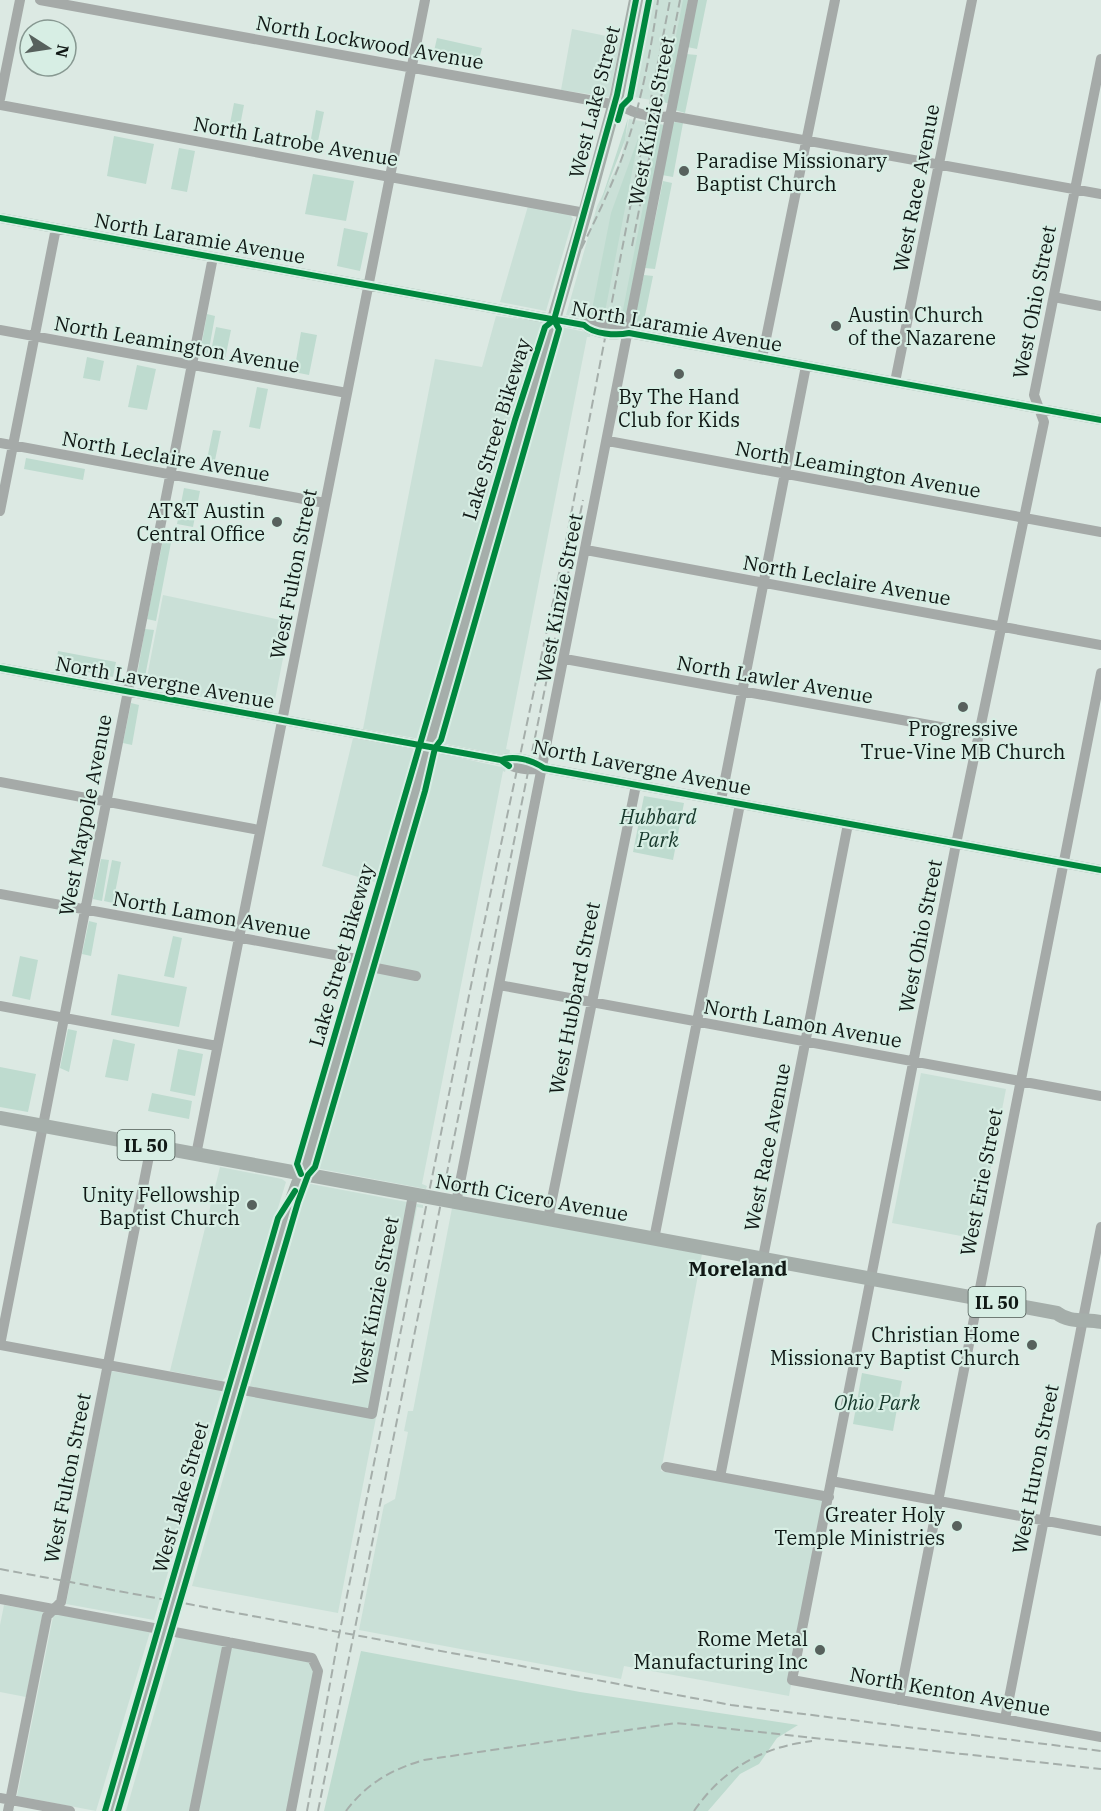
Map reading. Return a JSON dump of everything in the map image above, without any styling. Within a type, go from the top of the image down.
[{"type":"main road","name":"West Lake Street","points":[[618,106],[636,0]]},
{"type":"main road","name":"West Lake Street","points":[[236,1389],[304,1174],[360,980],[371,965],[428,747],[618,106],[644,0]]},
{"type":"main road","points":[[416,792],[425,786],[433,707],[443,699]]},
{"type":"main road","name":"North Cicero Avenue","points":[[0,1118],[1057,1313],[1072,1320],[1083,1318],[1101,1322]]},
{"type":"main road","name":"West Lake Street","points":[[111,1811],[293,1196],[304,1174]]},
{"type":"main road","name":"West Lake Street","points":[[105,1811],[165,1630]]},
{"type":"main road","name":"West Lake Street","points":[[118,1811],[165,1630]]},
{"type":"street","points":[[0,99],[20,0]]},
{"type":"street","name":"North Lockwood Avenue","points":[[40,0],[618,106],[629,111],[664,117],[671,116],[1101,194]]},
{"type":"street","name":"West Fulton Street","points":[[196,1155],[424,0]]},
{"type":"street","name":"West Kinzie Street","points":[[456,1203],[544,768],[693,0]]},
{"type":"street","points":[[762,358],[835,0]]},
{"type":"street","name":"West Race Avenue","points":[[895,382],[972,0]]},
{"type":"street","name":"West Ohio Street","points":[[792,1680],[956,844],[1044,422],[1034,394],[1100,74],[1101,59]]},
{"type":"street","name":"North Latrobe Avenue","points":[[0,105],[585,213]]},
{"type":"street","name":"North Laramie Avenue","points":[[0,218],[584,325],[588,329],[620,335],[628,333],[1101,420]]},
{"type":"street","points":[[0,511],[56,228]]},
{"type":"street","name":"West Maypole Avenue","points":[[0,1345],[213,257]]},
{"type":"street","points":[[1054,297],[1101,306]]},
{"type":"street","name":"North Leamington Avenue","points":[[0,330],[347,393]]},
{"type":"street","points":[[721,800],[806,366]]},
{"type":"street","name":"North Leamington Avenue","points":[[608,441],[1101,532]]},
{"type":"street","name":"North Leclaire Avenue","points":[[0,443],[326,503]]},
{"type":"street","name":"North Leclaire Avenue","points":[[586,550],[1101,645]]},
{"type":"street","name":"North Lawler Avenue","points":[[565,659],[979,734]]},
{"type":"street","name":"North Lavergne Avenue","points":[[0,668],[501,760],[507,766],[525,769],[544,768],[636,784],[1101,870]]},
{"type":"street","name":"West Erie Street","points":[[899,1700],[976,1299],[1101,673]]},
{"type":"street","points":[[0,782],[259,830]]},
{"type":"street","name":"West Hubbard Street","points":[[548,1220],[636,784]]},
{"type":"street","points":[[654,1239],[740,804]]},
{"type":"street","name":"West Race Avenue","points":[[720,1477],[848,824]]},
{"type":"street","name":"North Lamon Avenue","points":[[0,894],[238,938],[416,975]]},
{"type":"street","name":"North Lamon Avenue","points":[[499,985],[1101,1096]]},
{"type":"street","points":[[0,1006],[217,1046]]},
{"type":"street","name":"West Fulton Street","points":[[6,1803],[47,1616],[61,1599],[152,1146]]},
{"type":"street","name":"West Kinzie Street","points":[[236,1389],[372,1414],[413,1195]]},
{"type":"street","name":"West Huron Street","points":[[1005,1719],[1101,1227]]},
{"type":"street","points":[[0,1345],[236,1389]]},
{"type":"street","points":[[666,1467],[829,1497]]},
{"type":"street","points":[[831,1482],[1101,1531]]},
{"type":"street","points":[[0,1599],[308,1656],[315,1660],[318,1671],[291,1811]]},
{"type":"street","points":[[194,1811],[228,1642]]},
{"type":"street","name":"North Kenton Avenue","points":[[792,1680],[1101,1737]]},
{"type":"street","points":[[6,1803],[70,1811]]},
{"type":"shaded area","points":[[652,0],[688,0],[668,103],[634,97]]},
{"type":"shaded area","points":[[572,29],[621,39],[609,97],[561,90]]},
{"type":"shaded area","points":[[629,119],[664,125],[625,321],[595,315],[593,319],[566,315],[597,206],[621,159]]},
{"type":"shaded area","points":[[528,206],[570,214],[573,219],[546,311],[500,302]]},
{"type":"shaded area","points":[[496,316],[545,322],[422,734],[420,739],[363,729],[435,359],[482,367]]},
{"type":"shaded area","points":[[561,327],[591,333],[590,337],[587,337],[506,749],[510,750],[509,756],[441,743]]},
{"type":"shaded area","points":[[163,595],[290,622],[273,710],[145,687]]},
{"type":"shaded area","points":[[353,738],[418,750],[378,883],[322,866]]},
{"type":"shaded area","points":[[438,753],[506,768],[505,772],[503,771],[422,1184],[427,1186],[426,1189],[315,1168]]},
{"type":"shaded area","points":[[921,1073],[1006,1089],[977,1239],[892,1223]]},
{"type":"shaded area","points":[[220,1167],[282,1179],[286,1182],[226,1377],[222,1381],[170,1371]]},
{"type":"shaded area","points":[[311,1184],[423,1205],[423,1208],[417,1207],[338,1613],[192,1586],[296,1226],[298,1212],[306,1186]]},
{"type":"shaded area","points":[[452,1208],[702,1254],[661,1471],[824,1500],[789,1696],[624,1666],[621,1679],[359,1630],[384,1505],[395,1499],[408,1432],[404,1431],[408,1411],[413,1411]]},
{"type":"shaded area","points":[[111,1371],[220,1390],[221,1393],[154,1620],[66,1604]]},
{"type":"shaded area","points":[[4,1605],[43,1612],[26,1697],[0,1692],[0,1625]]},
{"type":"shaded area","points":[[54,1612],[150,1632],[96,1811],[17,1796]]},
{"type":"shaded area","points":[[176,1637],[309,1662],[314,1670],[287,1811],[126,1811]]},
{"type":"green space","points":[[683,0],[688,0],[668,103],[663,102]]},
{"type":"green space","points":[[696,0],[707,0],[697,49],[687,47]]},
{"type":"green space","points":[[437,38],[482,48],[477,67],[432,60]]},
{"type":"green space","points":[[686,54],[697,55],[685,113],[675,110]]},
{"type":"green space","points":[[234,103],[244,105],[238,136],[228,134]]},
{"type":"green space","points":[[316,110],[324,112],[316,151],[309,150]]},
{"type":"green space","points":[[628,118],[625,140],[599,207]]},
{"type":"green space","points":[[675,122],[683,123],[673,177],[662,175]]},
{"type":"green space","points":[[659,124],[664,125],[625,321],[621,320]]},
{"type":"green space","points":[[114,136],[154,144],[146,184],[107,176]]},
{"type":"green space","points":[[639,136],[604,317],[591,315],[611,213]]},
{"type":"green space","points":[[179,148],[195,151],[187,192],[171,189]]},
{"type":"green space","points":[[313,174],[354,181],[346,221],[305,214]]},
{"type":"green space","points":[[663,181],[672,183],[655,269],[645,268]]},
{"type":"green space","points":[[344,228],[368,233],[360,271],[337,266]]},
{"type":"green space","points":[[644,275],[653,276],[643,325],[633,323]]},
{"type":"green space","points":[[207,314],[215,316],[208,355],[200,353]]},
{"type":"green space","points":[[216,327],[231,330],[225,359],[210,356]]},
{"type":"green space","points":[[301,332],[317,335],[309,375],[294,372]]},
{"type":"green space","points":[[87,357],[104,361],[100,381],[83,378]]},
{"type":"green space","points":[[137,365],[156,369],[147,410],[128,407]]},
{"type":"green space","points":[[257,387],[268,389],[260,429],[249,427]]},
{"type":"green space","points":[[213,430],[221,431],[213,470],[205,469]]},
{"type":"green space","points":[[26,458],[85,469],[83,480],[24,469]]},
{"type":"green space","points":[[184,488],[200,491],[193,527],[177,524]]},
{"type":"green space","points":[[165,530],[173,532],[156,621],[147,619]]},
{"type":"green space","points":[[145,629],[154,630],[144,682],[136,681]]},
{"type":"green space","points":[[58,651],[116,662],[113,677],[55,666]]},
{"type":"green space","points":[[131,703],[139,705],[132,745],[123,743]]},
{"type":"green space","name":"Hubbard Park","points":[[644,796],[684,803],[673,860],[633,852]]},
{"type":"green space","points":[[101,859],[109,860],[102,901],[93,899]]},
{"type":"green space","points":[[112,860],[121,862],[113,903],[104,901]]},
{"type":"green space","points":[[89,921],[97,923],[91,956],[82,954]]},
{"type":"green space","points":[[173,936],[182,938],[174,978],[164,976]]},
{"type":"green space","points":[[20,956],[38,960],[30,1000],[12,996]]},
{"type":"green space","points":[[118,974],[187,987],[179,1027],[111,1015]]},
{"type":"green space","points":[[68,1029],[77,1031],[69,1072],[60,1068]]},
{"type":"green space","points":[[113,1039],[135,1044],[128,1081],[105,1077]]},
{"type":"green space","points":[[178,1049],[203,1054],[195,1096],[170,1091]]},
{"type":"green space","points":[[0,1067],[36,1074],[28,1112],[0,1107]]},
{"type":"green space","points":[[152,1093],[192,1101],[189,1119],[148,1111]]},
{"type":"green space","name":"Ohio Park","points":[[862,1373],[902,1381],[893,1431],[853,1424]]},
{"type":"green space","points":[[361,1651],[580,1692],[798,1725],[777,1738],[759,1764],[740,1774],[708,1811],[324,1811]]},
{"type":"railway","points":[[107,1811],[288,1195],[310,1136],[548,327],[562,290],[611,185],[635,117],[651,48],[658,0]]},
{"type":"railway","points":[[307,1811],[337,1645],[476,961],[565,546],[670,0]]},
{"type":"railway","points":[[632,246],[680,0]]},
{"type":"railway","points":[[318,1811],[583,500]]},
{"type":"railway","points":[[0,1569],[731,1705],[1101,1751]]},
{"type":"railway","points":[[346,1811],[362,1793],[380,1779],[424,1760],[676,1723],[1101,1769]]},
{"type":"railway","points":[[694,1811],[718,1783],[745,1762],[777,1749],[812,1741]]},
{"type":"cycle path","points":[[554,320],[617,95],[636,0]]},
{"type":"cycle path","points":[[618,120],[622,106],[630,98],[649,0]]},
{"type":"cycle path","points":[[0,218],[584,325],[605,334],[629,333],[1101,420]]},
{"type":"cycle path","name":"Lake Street Bikeway","points":[[301,1174],[297,1164],[515,420],[545,327],[554,320]]},
{"type":"cycle path","points":[[118,1811],[298,1202],[308,1175],[315,1167],[425,791],[435,748],[441,740],[559,329],[554,320]]},
{"type":"cycle path","points":[[0,668],[501,760],[509,766]]},
{"type":"cycle path","points":[[501,760],[523,759],[544,768],[1101,870]]},
{"type":"cycle path","points":[[105,1811],[278,1218],[295,1191]]},
{"type":"place","name":"Paradise Missionary Baptist Church","points":[[684,171]]},
{"type":"place","name":"Austin Church of the Nazarene","points":[[836,326]]},
{"type":"place","name":"By The Hand Club for Kids","points":[[679,374]]},
{"type":"place","name":"AT&T Austin Central Office","points":[[277,522]]},
{"type":"place","name":"Progressive True-Vine MB Church","points":[[963,707]]},
{"type":"place","name":"Unity Fellowship Baptist Church","points":[[252,1205]]},
{"type":"place","name":"Christian Home Missionary Baptist Church","points":[[1032,1345]]},
{"type":"place","name":"Greater Holy Temple Ministries","points":[[957,1526]]},
{"type":"place","name":"Rome Metal Manufacturing Inc","points":[[820,1650]]},
{"type":"district","name":"Moreland","points":[[738,1268]]}]
